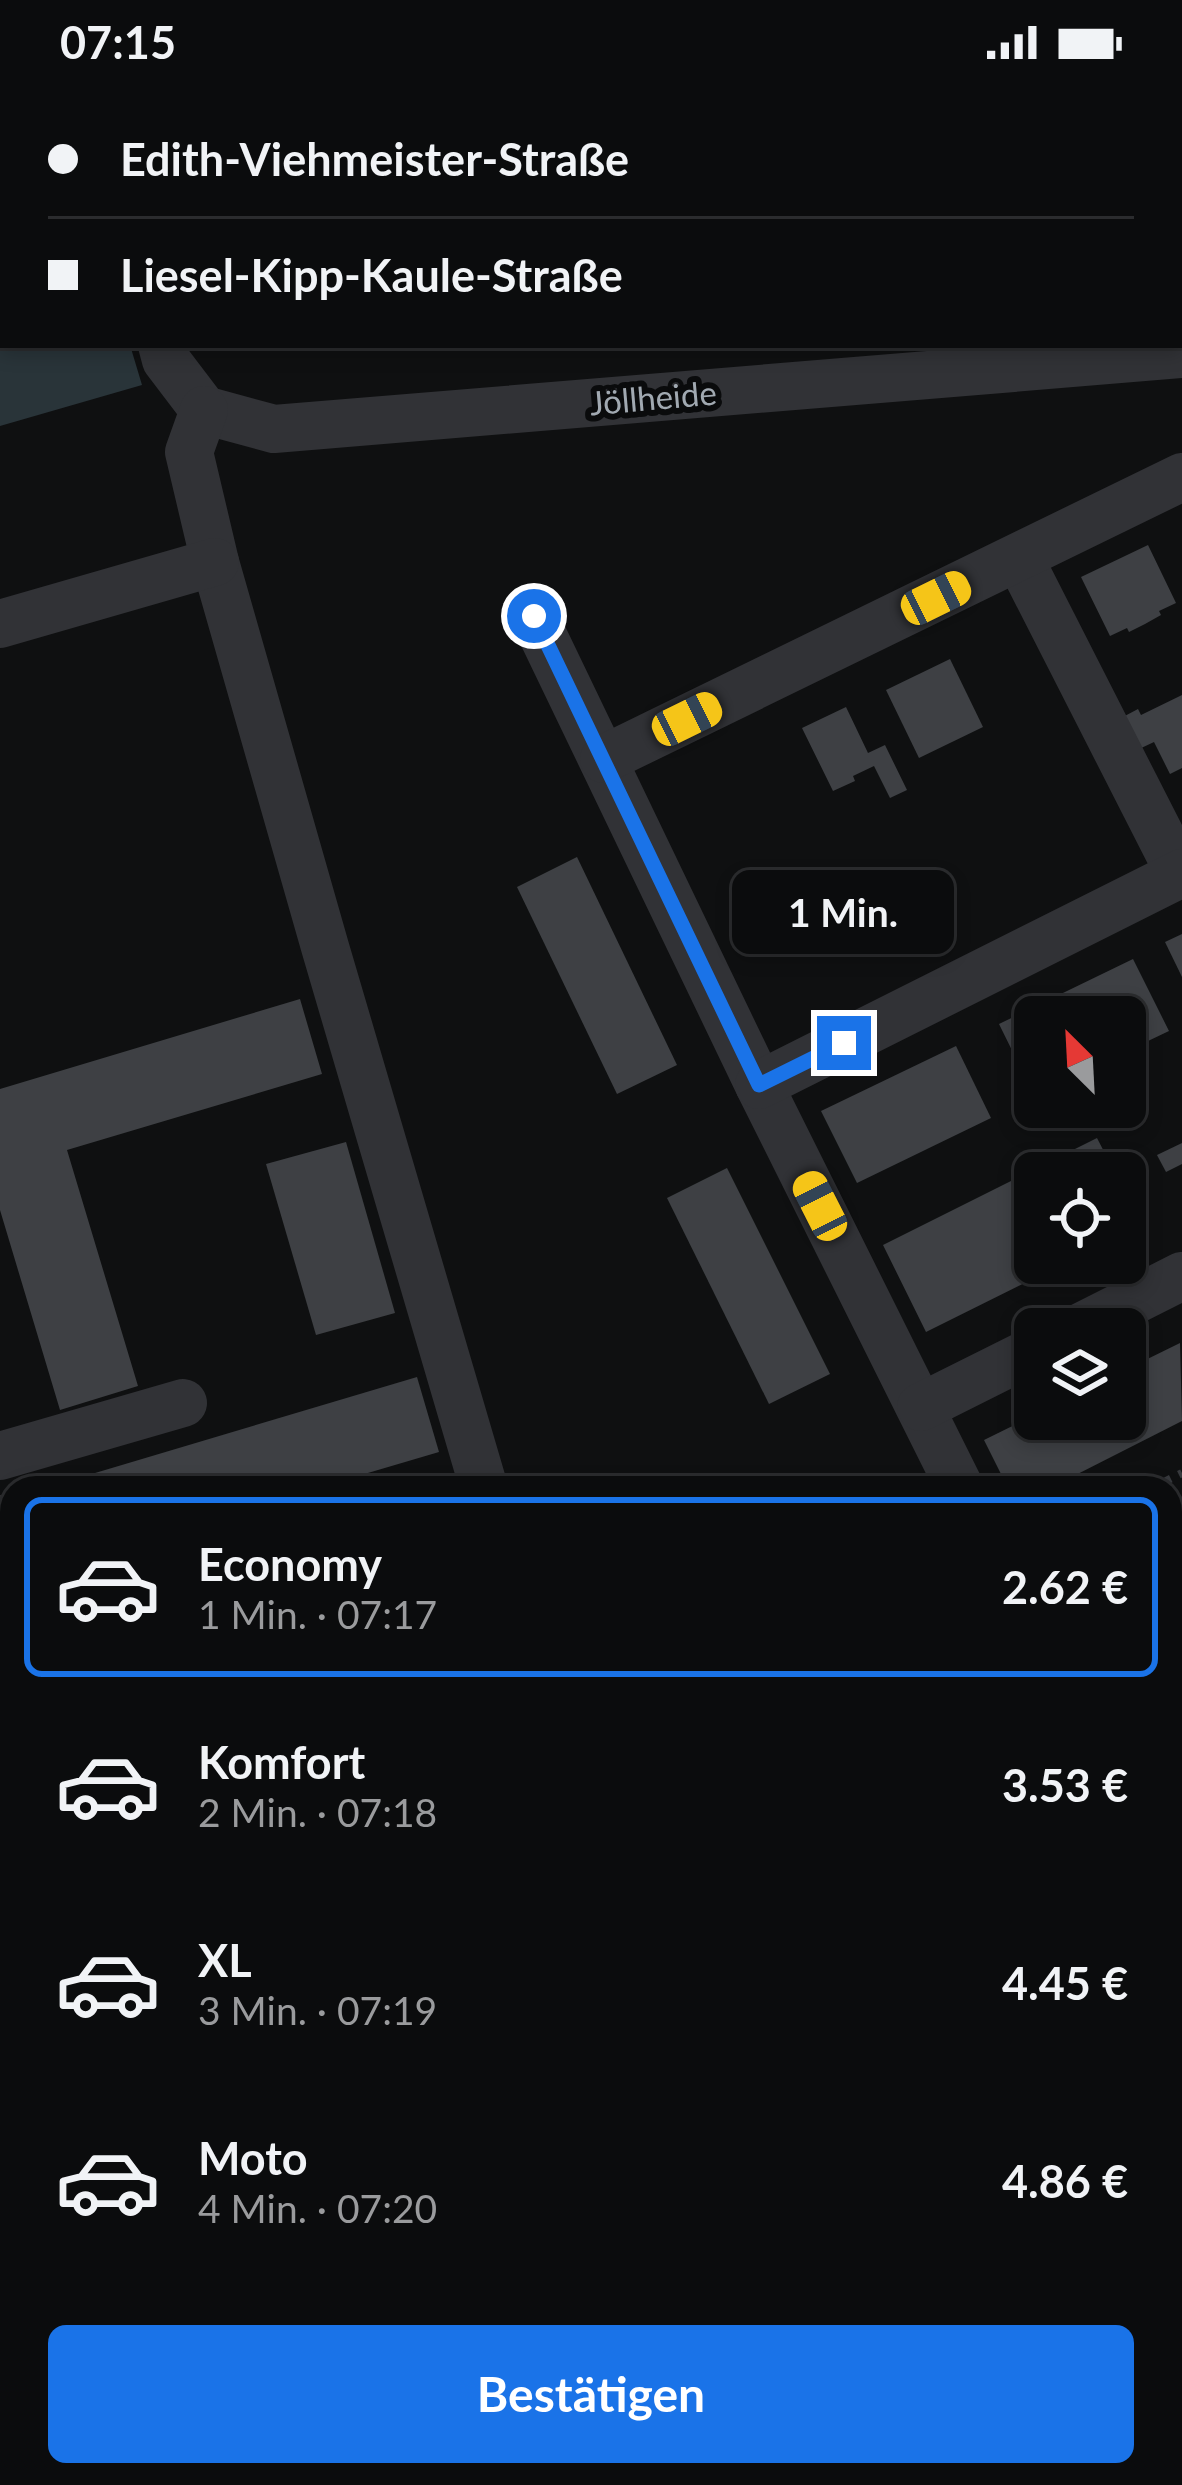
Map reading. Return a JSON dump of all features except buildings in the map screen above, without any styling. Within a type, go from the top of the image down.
[{"type":"street","points":[[163,348],[166,360],[204,410],[189,452],[215,562],[480,1476]]},
{"type":"street","name":"Jöllheide","points":[[204,410],[274,429],[1182,354]]},
{"type":"street","points":[[604,759],[1182,477]]},
{"type":"street","points":[[759,1085],[1181,873],[1019,558]]},
{"type":"street","points":[[0,624],[215,562]]},
{"type":"street","points":[[534,616],[759,1085],[954,1476]]},
{"type":"street","points":[[1119,1308],[1182,1276]]},
{"type":"street","points":[[921,1407],[1014,1360]]},
{"type":"street","points":[[0,1456],[183,1403]]},
{"type":"shaded area","points":[[0,348],[131,348],[142,385],[0,426]]},
{"type":"route","points":[[534,616],[759,1085],[844,1043]]}]
